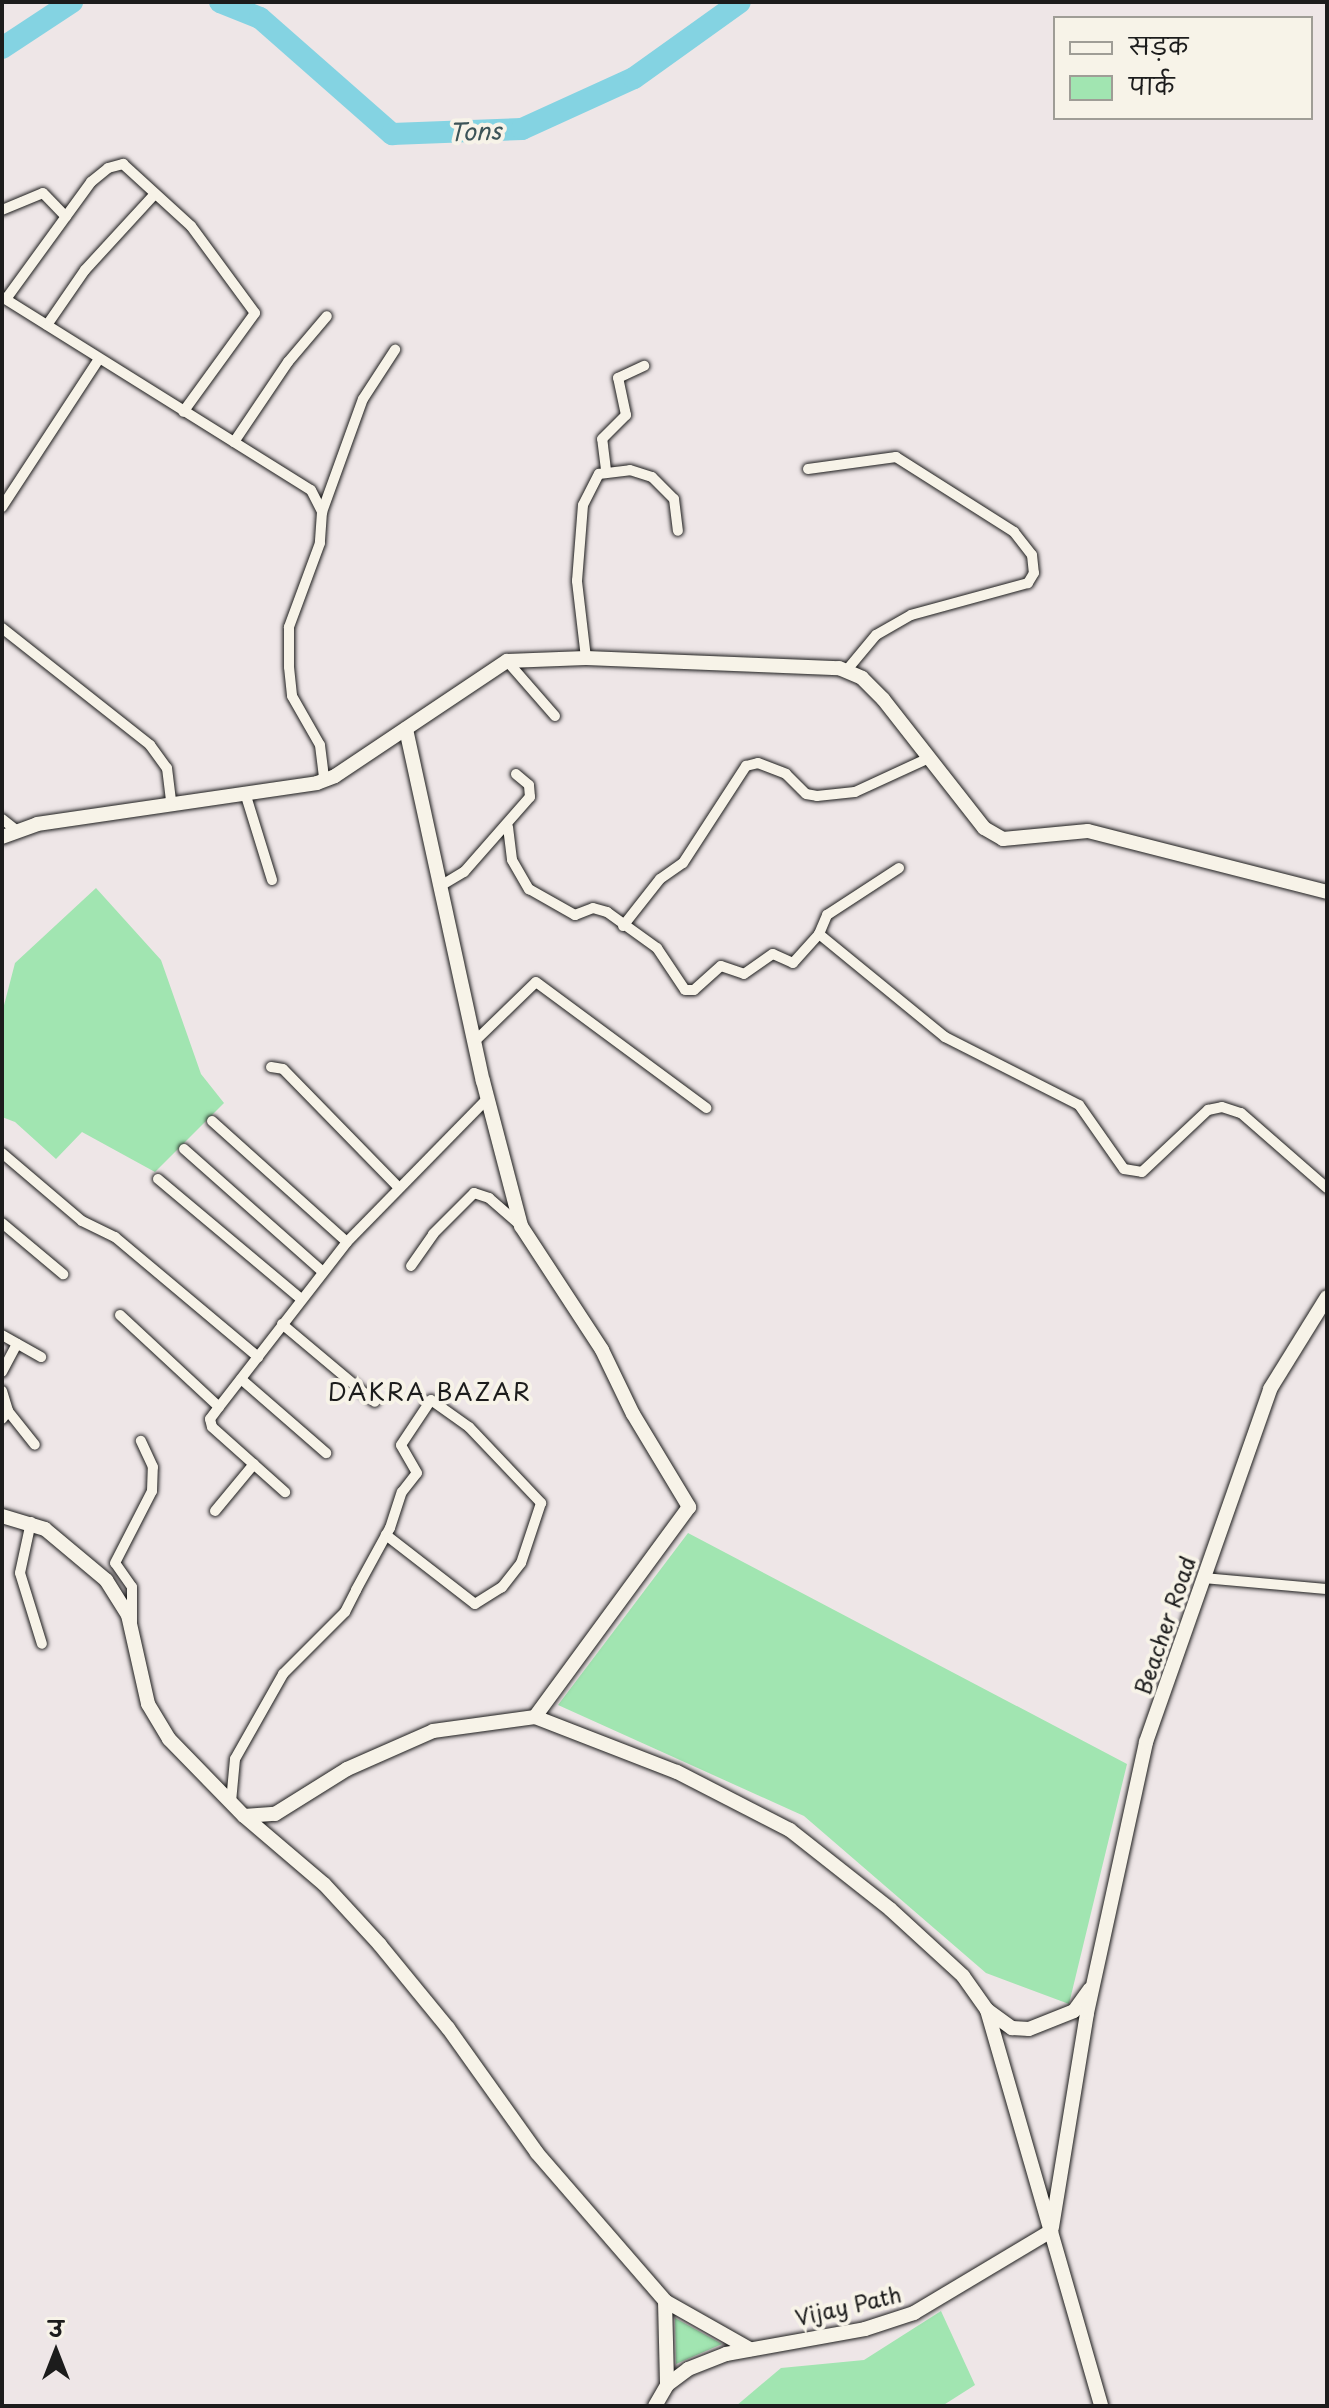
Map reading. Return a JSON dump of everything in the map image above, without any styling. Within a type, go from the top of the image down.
[{"type":"street","points":[[183,412],[255,313],[191,226],[123,164],[115,165],[100,173],[4,298],[183,412],[303,483],[322,512]]},
{"type":"street","points":[[2,210],[43,193],[66,217]]},
{"type":"street","points":[[47,325],[85,270],[155,194]]},
{"type":"street","points":[[234,442],[288,362],[327,316]]},
{"type":"street","points":[[324,780],[320,745],[292,696],[289,627],[317,555],[322,512],[363,399],[395,350]]},
{"type":"street","points":[[2,507],[99,359]]},
{"type":"street","points":[[586,658],[577,581],[583,505],[589,489],[606,470],[602,439],[626,415],[618,378],[644,366]]},
{"type":"street","points":[[808,469],[896,457],[1014,532],[1032,555],[1034,573],[1028,583],[911,615],[876,635],[846,671]]},
{"type":"street","points":[[606,470],[652,477],[674,499],[678,531]]},
{"type":"street","points":[[2,628],[150,745],[167,768],[172,806]]},
{"type":"street","points":[[2,837],[16,830],[246,796],[324,780],[507,661],[586,658],[846,671],[883,699],[984,828],[1003,839],[1088,831],[1327,892]]},
{"type":"street","points":[[507,661],[555,716]]},
{"type":"street","points":[[406,729],[487,1099],[521,1226]]},
{"type":"street","points":[[623,926],[660,879],[683,863],[724,794],[752,763],[786,774],[806,794],[817,796],[855,792],[929,758]]},
{"type":"street","points":[[442,885],[464,872],[508,827],[532,793],[516,774]]},
{"type":"street","points":[[246,796],[272,880]]},
{"type":"street","points":[[2,819],[16,830]]},
{"type":"street","points":[[508,827],[512,860],[529,889],[575,915],[600,908],[657,948],[669,972],[689,991],[721,966],[744,974],[773,954],[793,963],[819,934],[835,908],[899,868]]},
{"type":"street","points":[[819,934],[945,1037],[1079,1105],[1124,1169],[1142,1172],[1208,1110],[1222,1107],[1241,1113],[1327,1188]]},
{"type":"street","points":[[474,1042],[536,982],[706,1108]]},
{"type":"street","points":[[271,1067],[283,1069],[399,1188]]},
{"type":"street","points":[[285,1492],[212,1427],[210,1419],[347,1242],[487,1099]]},
{"type":"street","points":[[212,1121],[347,1242]]},
{"type":"street","points":[[184,1149],[322,1271]]},
{"type":"street","points":[[2,1153],[82,1221],[115,1237],[258,1357]]},
{"type":"street","points":[[158,1179],[301,1299]]},
{"type":"street","points":[[411,1266],[433,1234],[474,1193],[489,1198],[521,1226],[602,1350],[633,1414],[689,1507],[535,1717]]},
{"type":"street","points":[[2,1223],[63,1274]]},
{"type":"street","name":"Beacher Road","points":[[1051,2231],[1093,1986],[1146,1742],[1270,1389],[1327,1297]]},
{"type":"street","points":[[120,1315],[219,1407]]},
{"type":"street","points":[[282,1324],[375,1402]]},
{"type":"street","points":[[2,1335],[41,1357]]},
{"type":"street","points":[[2,1372],[17,1344]]},
{"type":"street","points":[[241,1379],[326,1453]]},
{"type":"street","points":[[2,1391],[5,1415],[35,1445]]},
{"type":"street","points":[[231,1802],[235,1759],[283,1674],[345,1612],[386,1535],[402,1492],[417,1473],[401,1445],[433,1399],[469,1427],[541,1503],[521,1563],[502,1587],[475,1604],[386,1535]]},
{"type":"street","points":[[141,1441],[153,1467],[152,1491],[115,1563],[132,1587],[131,1629],[148,1704],[169,1739],[244,1816],[324,1884],[380,1945],[448,2028],[537,2153],[665,2301],[750,2349]]},
{"type":"street","points":[[215,1511],[254,1464]]},
{"type":"street","points":[[2,1516],[31,1522],[106,1580],[131,1629]]},
{"type":"street","points":[[31,1522],[20,1573],[42,1644]]},
{"type":"street","points":[[1203,1578],[1327,1589]]},
{"type":"street","points":[[244,1816],[275,1814],[347,1769],[433,1731],[535,1717],[677,1772],[790,1830],[890,1909],[963,1976],[987,2010],[1012,2028],[1029,2029],[1074,2011],[1093,1986]]},
{"type":"street","points":[[987,2010],[1101,2406]]},
{"type":"street","name":"Vijay Path","points":[[655,2406],[667,2385],[688,2369],[750,2349],[865,2329],[914,2313],[1051,2231]]},
{"type":"street","points":[[665,2301],[667,2385]]},
{"type":"green space","points":[[96,888],[161,960],[201,1074],[224,1103],[155,1172],[82,1132],[56,1159],[15,1122],[2,1117],[2,1013],[15,963]]},
{"type":"green space","points":[[688,1533],[1127,1764],[1069,2004],[986,1973],[804,1816],[558,1705]]},
{"type":"green space","points":[[941,2311],[975,2385],[942,2406],[736,2406],[781,2368],[864,2360]]},
{"type":"green space","points":[[675,2318],[722,2344],[676,2364]]},
{"type":"waterway","name":"Tons","points":[[2,48],[72,2]]},
{"type":"waterway","name":"Tons","points":[[220,2],[260,18],[392,134],[522,129],[634,78],[740,2]]},
{"type":"district","name":"DAKRA BAZAR","points":[[430,1392]]}]
